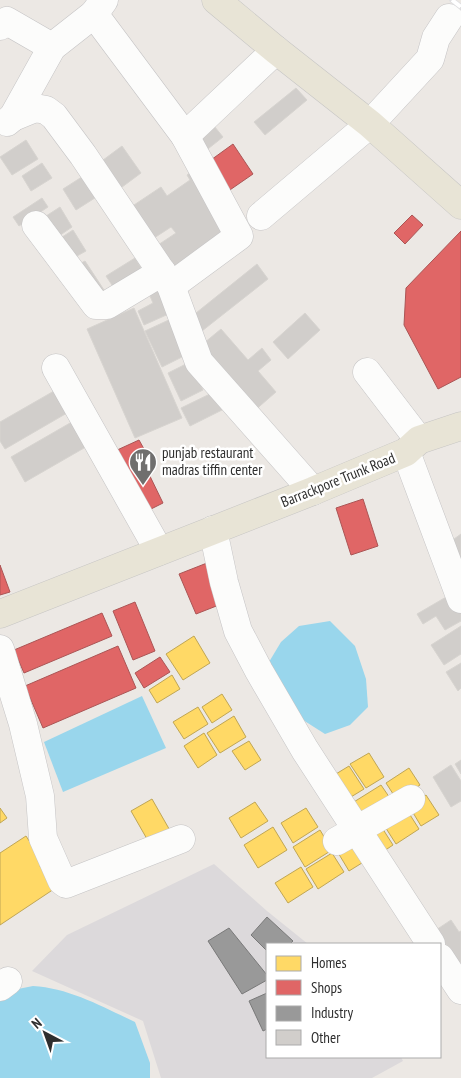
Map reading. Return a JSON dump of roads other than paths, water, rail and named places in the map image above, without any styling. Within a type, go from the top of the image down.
[{"type":"main road","points":[[216,0],[370,124],[461,206]]},
{"type":"main road","name":"Barrackpore Trunk Road","points":[[0,614],[313,491],[461,426]]},
{"type":"street","points":[[7,122],[52,47],[99,7],[185,136],[239,236],[167,279],[107,305],[96,305],[36,225]]},
{"type":"street","points":[[261,216],[370,124],[430,59],[436,38],[449,18]]},
{"type":"street","points":[[0,26],[7,21],[52,47]]},
{"type":"street","points":[[185,136],[276,50]]},
{"type":"street","points":[[7,122],[35,108],[46,110],[54,116],[83,154],[167,279],[199,362],[313,491]]},
{"type":"street","points":[[56,368],[159,551]]},
{"type":"street","points":[[367,372],[412,446],[461,599]]},
{"type":"street","points":[[213,530],[224,582],[238,631],[259,672],[306,750],[347,835],[430,943]]},
{"type":"street","points":[[0,649],[23,724],[40,796],[43,838],[62,882],[66,884],[181,840]]},
{"type":"street","points":[[347,835],[412,799]]},
{"type":"water","points":[[330,621],[355,646],[366,679],[368,707],[350,725],[325,734],[303,720],[269,662],[281,642],[299,626]]},
{"type":"water","points":[[142,696],[166,748],[63,792],[44,742]]},
{"type":"water","points":[[33,986],[73,994],[135,1022],[150,1063],[150,1078],[0,1078],[0,1000],[13,990]]},
{"type":"railway","points":[[452,0],[461,7]]},
{"type":"place","name":"punjab restaurant madras tiffin center","points":[[143,486]]}]
